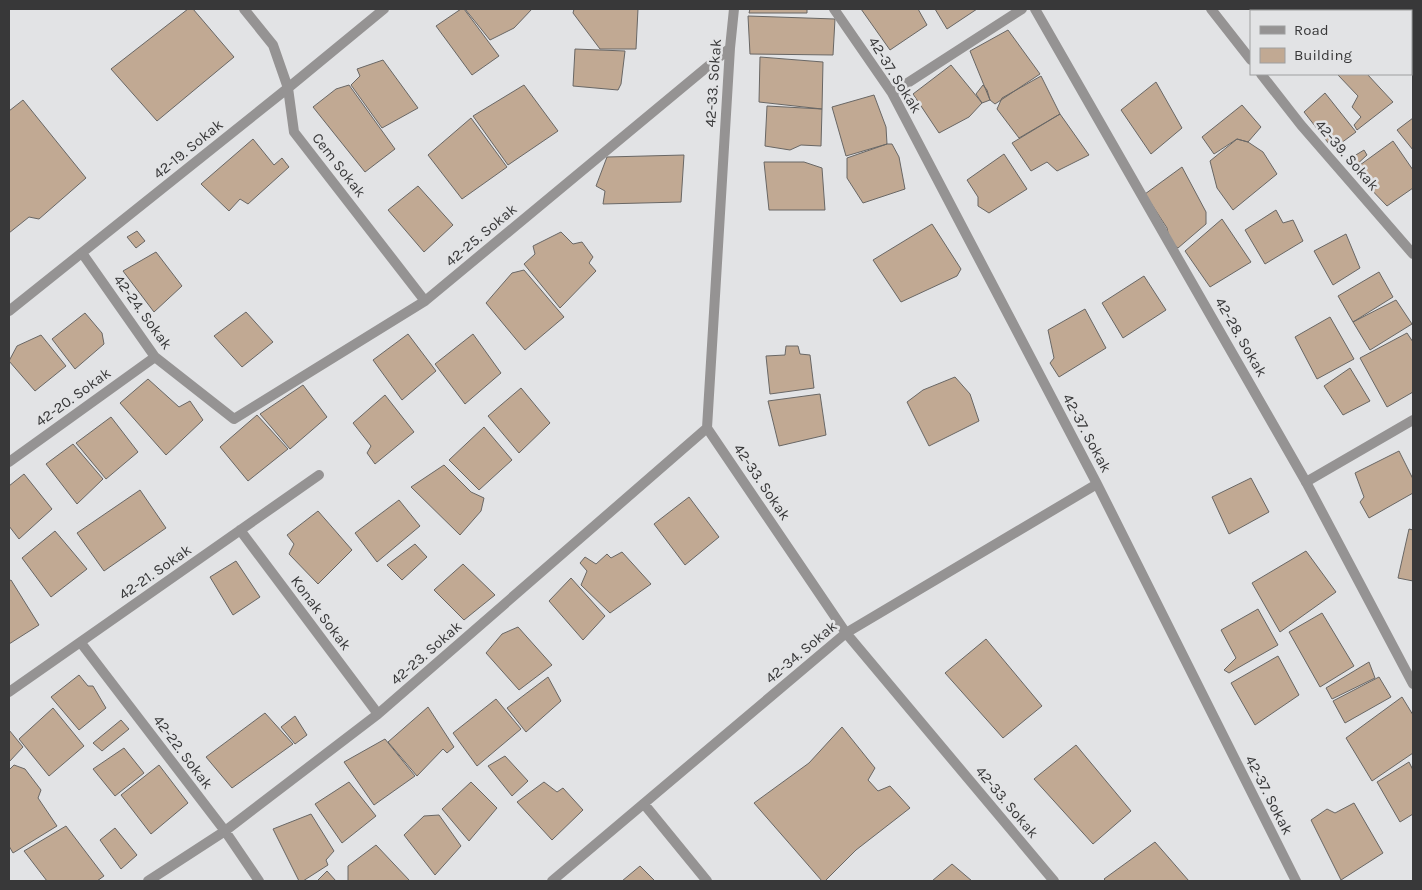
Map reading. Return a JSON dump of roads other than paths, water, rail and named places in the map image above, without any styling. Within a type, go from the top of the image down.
[{"type":"street","name":"Cem Sokak","points":[[244,9],[273,44],[288,88],[294,132],[425,301]]},
{"type":"street","name":"42-19. Sokak","points":[[9,311],[384,9]]},
{"type":"street","name":"42-33. Sokak","points":[[734,9],[730,48],[708,428],[846,633],[1054,881]]},
{"type":"street","name":"42-37. Sokak","points":[[834,9],[892,93],[1097,484],[1296,881]]},
{"type":"street","points":[[892,93],[1022,9]]},
{"type":"street","name":"42-28. Sokak","points":[[1035,9],[1306,482],[1413,684]]},
{"type":"street","points":[[1211,9],[1250,59]]},
{"type":"street","name":"42-25. Sokak","points":[[234,420],[425,301],[730,48]]},
{"type":"street","name":"42-39. Sokak","points":[[1263,75],[1301,125],[1413,254]]},
{"type":"street","name":"42-24. Sokak","points":[[82,253],[155,357],[234,420]]},
{"type":"street","name":"42-20. Sokak","points":[[9,462],[155,357]]},
{"type":"street","points":[[1306,482],[1413,420]]},
{"type":"street","name":"42-23. Sokak","points":[[148,881],[225,831],[378,714],[708,428]]},
{"type":"street","name":"42-21. Sokak","points":[[9,692],[319,475]]},
{"type":"street","name":"42-34. Sokak","points":[[552,881],[846,633],[1097,484]]},
{"type":"street","name":"Konak Sokak","points":[[240,530],[378,714]]},
{"type":"street","name":"42-22. Sokak","points":[[81,643],[225,831],[259,881]]},
{"type":"street","points":[[644,804],[707,881]]}]
